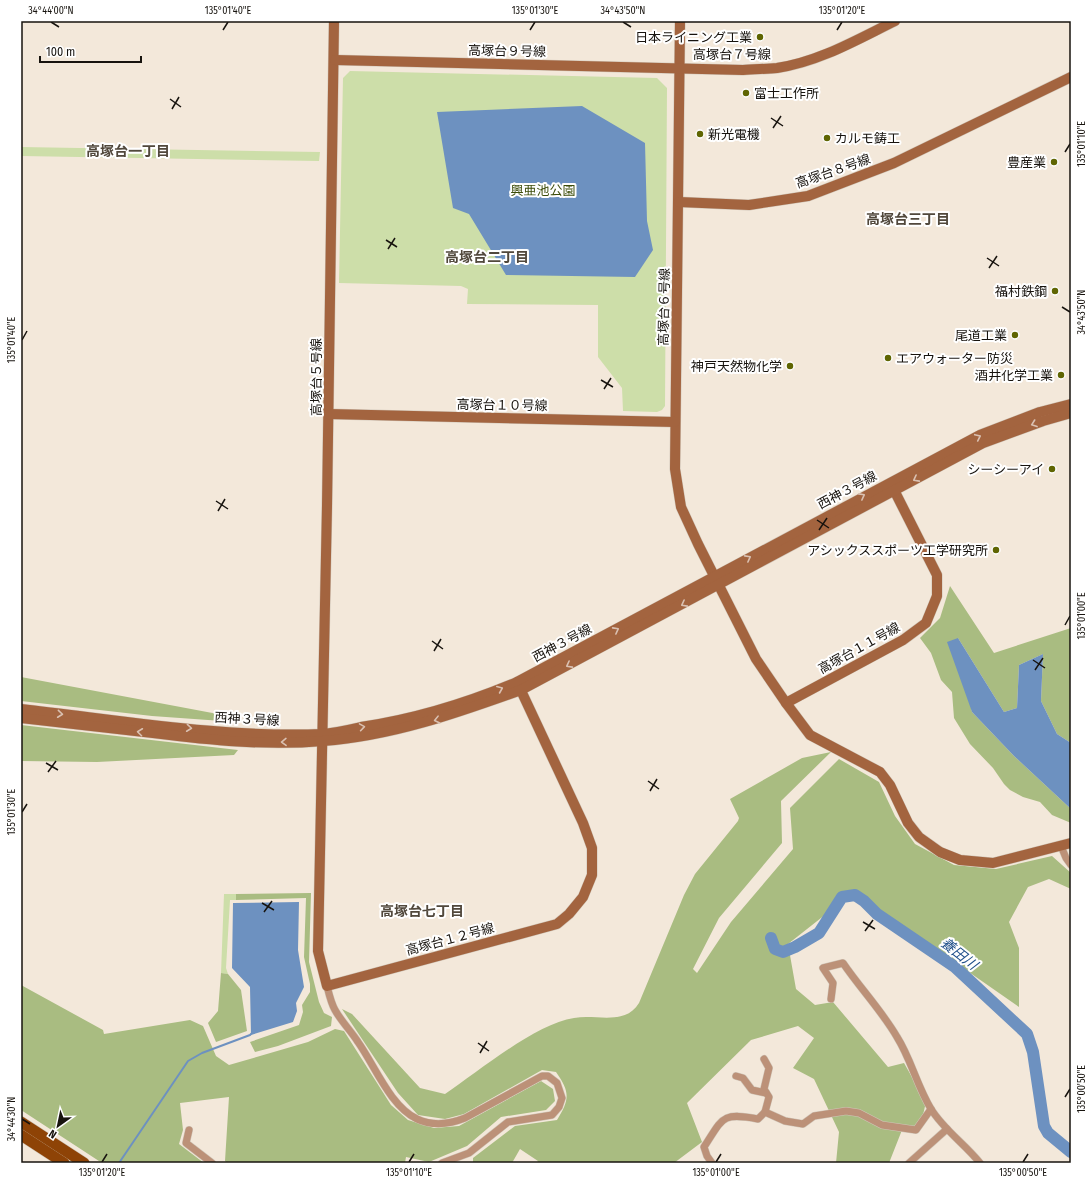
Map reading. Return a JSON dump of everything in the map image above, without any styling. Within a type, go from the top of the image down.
[{"type":"main road","points":[[21,1122],[84,1163]]},
{"type":"main road","points":[[21,1135],[64,1163]]},
{"type":"street","name":"高塚台５号線","points":[[323,738],[335,60],[334,21]]},
{"type":"street","name":"高塚台６号線","points":[[680,21],[679,202],[674,422],[675,469],[681,507],[716,581]]},
{"type":"street","name":"高塚台７号線","points":[[679,67],[743,70],[778,68],[836,50],[896,21]]},
{"type":"street","name":"高塚台９号線","points":[[335,60],[679,67]]},
{"type":"street","name":"高塚台８号線","points":[[679,202],[749,205],[808,196],[894,163],[1071,77]]},
{"type":"street","name":"西神３号線","points":[[21,718],[198,738],[261,743],[323,738],[439,711],[519,686],[892,486],[980,435],[1040,412],[1071,404]]},
{"type":"street","name":"西神３号線","points":[[892,486],[984,443],[1043,421],[1071,413]]},
{"type":"street","name":"高塚台１０号線","points":[[328,414],[674,422]]},
{"type":"street","name":"高塚台１１号線","points":[[786,703],[903,640],[926,623],[937,596],[936,575],[892,486]]},
{"type":"street","points":[[716,581],[756,659],[786,703],[810,734],[880,772],[890,785],[908,823],[919,837],[940,852],[960,860],[993,863],[1066,845],[1066,858],[1071,865]]},
{"type":"street","name":"高塚台１２号線","points":[[327,986],[557,924],[569,914],[583,897],[592,875],[592,848],[584,823],[519,686]]},
{"type":"street","name":"西神３号線","points":[[21,709],[199,729],[323,738]]},
{"type":"street","points":[[323,738],[318,951],[334,1009],[358,1042],[394,1099],[404,1110],[418,1119],[435,1123],[453,1123],[542,1076],[548,1076],[557,1083],[562,1098],[559,1108],[552,1115],[508,1122],[469,1153],[442,1163]]},
{"type":"street","points":[[831,999],[833,983],[823,968],[843,963],[896,1035],[907,1054],[909,1063],[931,1109],[947,1129],[970,1150],[980,1163]]},
{"type":"street","points":[[712,1163],[707,1156],[704,1147],[722,1120],[729,1116],[737,1115],[758,1119],[765,1112],[769,1097],[766,1093],[765,1081],[769,1068],[764,1059]]},
{"type":"street","points":[[736,1076],[743,1078],[752,1090],[766,1093]]},
{"type":"street","points":[[765,1112],[786,1121],[803,1124],[814,1116],[836,1112],[859,1113],[882,1125],[916,1130],[931,1109]]},
{"type":"street","points":[[909,1163],[947,1129]]},
{"type":"street","points":[[189,1130],[186,1143],[212,1163]]},
{"type":"green space","name":"興亜池公園","points":[[350,71],[657,78],[667,88],[665,406],[662,410],[657,412],[623,411],[622,388],[598,357],[598,305],[467,304],[468,289],[461,286],[339,283],[343,78]]},
{"type":"green space","points":[[21,147],[320,152],[319,161],[21,156]]},
{"type":"green space","points":[[950,586],[994,653],[1071,628],[1071,743],[1057,734],[1041,701],[1043,654],[1019,665],[1017,708],[1004,712],[958,638],[972,712],[1014,756],[1071,809],[1071,823],[1052,815],[1040,802],[1023,797],[1010,790],[993,768],[970,744],[954,718],[952,692],[941,680],[931,653],[920,638],[940,618]]},
{"type":"green space","points":[[21,677],[223,715],[222,721],[152,716],[21,701]]},
{"type":"green space","points":[[21,725],[238,750],[234,755],[97,762],[21,761]]},
{"type":"green space","points":[[831,752],[781,801],[782,843],[719,918],[693,969],[697,973],[731,922],[793,849],[790,808],[839,759],[879,782],[895,816],[915,844],[954,865],[996,869],[1052,856],[1071,873],[1071,889],[1049,879],[1028,887],[1009,922],[1019,948],[1019,1007],[854,892],[788,944],[796,989],[815,1005],[833,1002],[888,1067],[904,1063],[926,1102],[920,1128],[902,1130],[889,1163],[836,1163],[839,1132],[814,1079],[793,1068],[814,1038],[798,1026],[751,1040],[687,1103],[702,1142],[674,1163],[537,1163],[538,1161],[520,1149],[512,1163],[473,1163],[473,1158],[515,1126],[557,1120],[567,1096],[564,1085],[556,1072],[542,1070],[464,1114],[445,1119],[418,1115],[398,1093],[342,1009],[352,1014],[420,1088],[445,1094],[508,1050],[542,1029],[574,1018],[610,1018],[626,1014],[633,1010],[639,1003],[684,895],[695,874],[738,821],[739,818],[730,799],[802,758]]},
{"type":"green space","points":[[311,893],[309,962],[319,1002],[324,1013],[332,1017],[331,1026],[278,1046],[255,1052],[250,1042],[299,1025],[303,1012],[302,1005],[310,992],[310,984],[304,957],[306,898],[236,900],[236,894]]},
{"type":"green space","points":[[224,894],[236,894],[236,900],[230,900],[226,968],[228,974],[221,973]]},
{"type":"green space","points":[[221,973],[228,974],[241,990],[247,1031],[216,1042],[208,1023],[218,1011]]},
{"type":"green space","points":[[21,985],[103,1030],[104,1034],[190,1020],[203,1026],[216,1056],[229,1065],[308,1042],[335,1029],[344,1031],[391,1105],[408,1120],[434,1128],[459,1126],[541,1081],[553,1089],[555,1101],[546,1110],[501,1117],[467,1146],[429,1162],[406,1157],[405,1163],[227,1163],[225,1161],[229,1097],[180,1103],[183,1130],[179,1144],[204,1163],[102,1163],[21,1110]]},
{"type":"water","points":[[582,106],[645,143],[647,221],[653,250],[635,277],[506,275],[469,214],[453,208],[437,112]]},
{"type":"water","points":[[958,638],[1004,712],[1017,708],[1019,665],[1043,654],[1041,701],[1057,734],[1071,743],[1071,809],[1014,756],[972,712],[947,642]]},
{"type":"water","points":[[299,902],[298,950],[304,987],[296,1003],[297,1011],[293,1022],[251,1035],[250,987],[232,968],[233,903]]},
{"type":"waterway","name":"養田川","points":[[771,938],[775,949],[783,952],[819,933],[842,897],[855,895],[864,901],[877,914],[955,967],[1027,1034],[1033,1052],[1044,1126],[1048,1133],[1071,1152]]},
{"type":"waterway","points":[[119,1163],[188,1061],[202,1053],[252,1033]]},
{"type":"place","name":"日本ライニング工業","points":[[760,37]]},
{"type":"place","name":"富士工作所","points":[[746,93]]},
{"type":"place","name":"新光電機","points":[[700,134]]},
{"type":"place","name":"カルモ鋳工","points":[[827,138]]},
{"type":"place","name":"豊産業","points":[[1054,162]]},
{"type":"place","name":"福村鉄鋼","points":[[1055,291]]},
{"type":"place","name":"尾道工業","points":[[1015,335]]},
{"type":"place","name":"エアウォーター防災","points":[[888,358]]},
{"type":"place","name":"神戸天然物化学","points":[[790,366]]},
{"type":"place","name":"酒井化学工業","points":[[1061,375]]},
{"type":"place","name":"シーシーアイ","points":[[1052,469]]},
{"type":"place","name":"アシックススポーツ工学研究所","points":[[996,550]]},
{"type":"district","name":"高塚台一丁目","points":[[128,151]]},
{"type":"district","name":"高塚台三丁目","points":[[908,219]]},
{"type":"district","name":"高塚台二丁目","points":[[487,257]]},
{"type":"district","name":"高塚台七丁目","points":[[422,911]]}]
